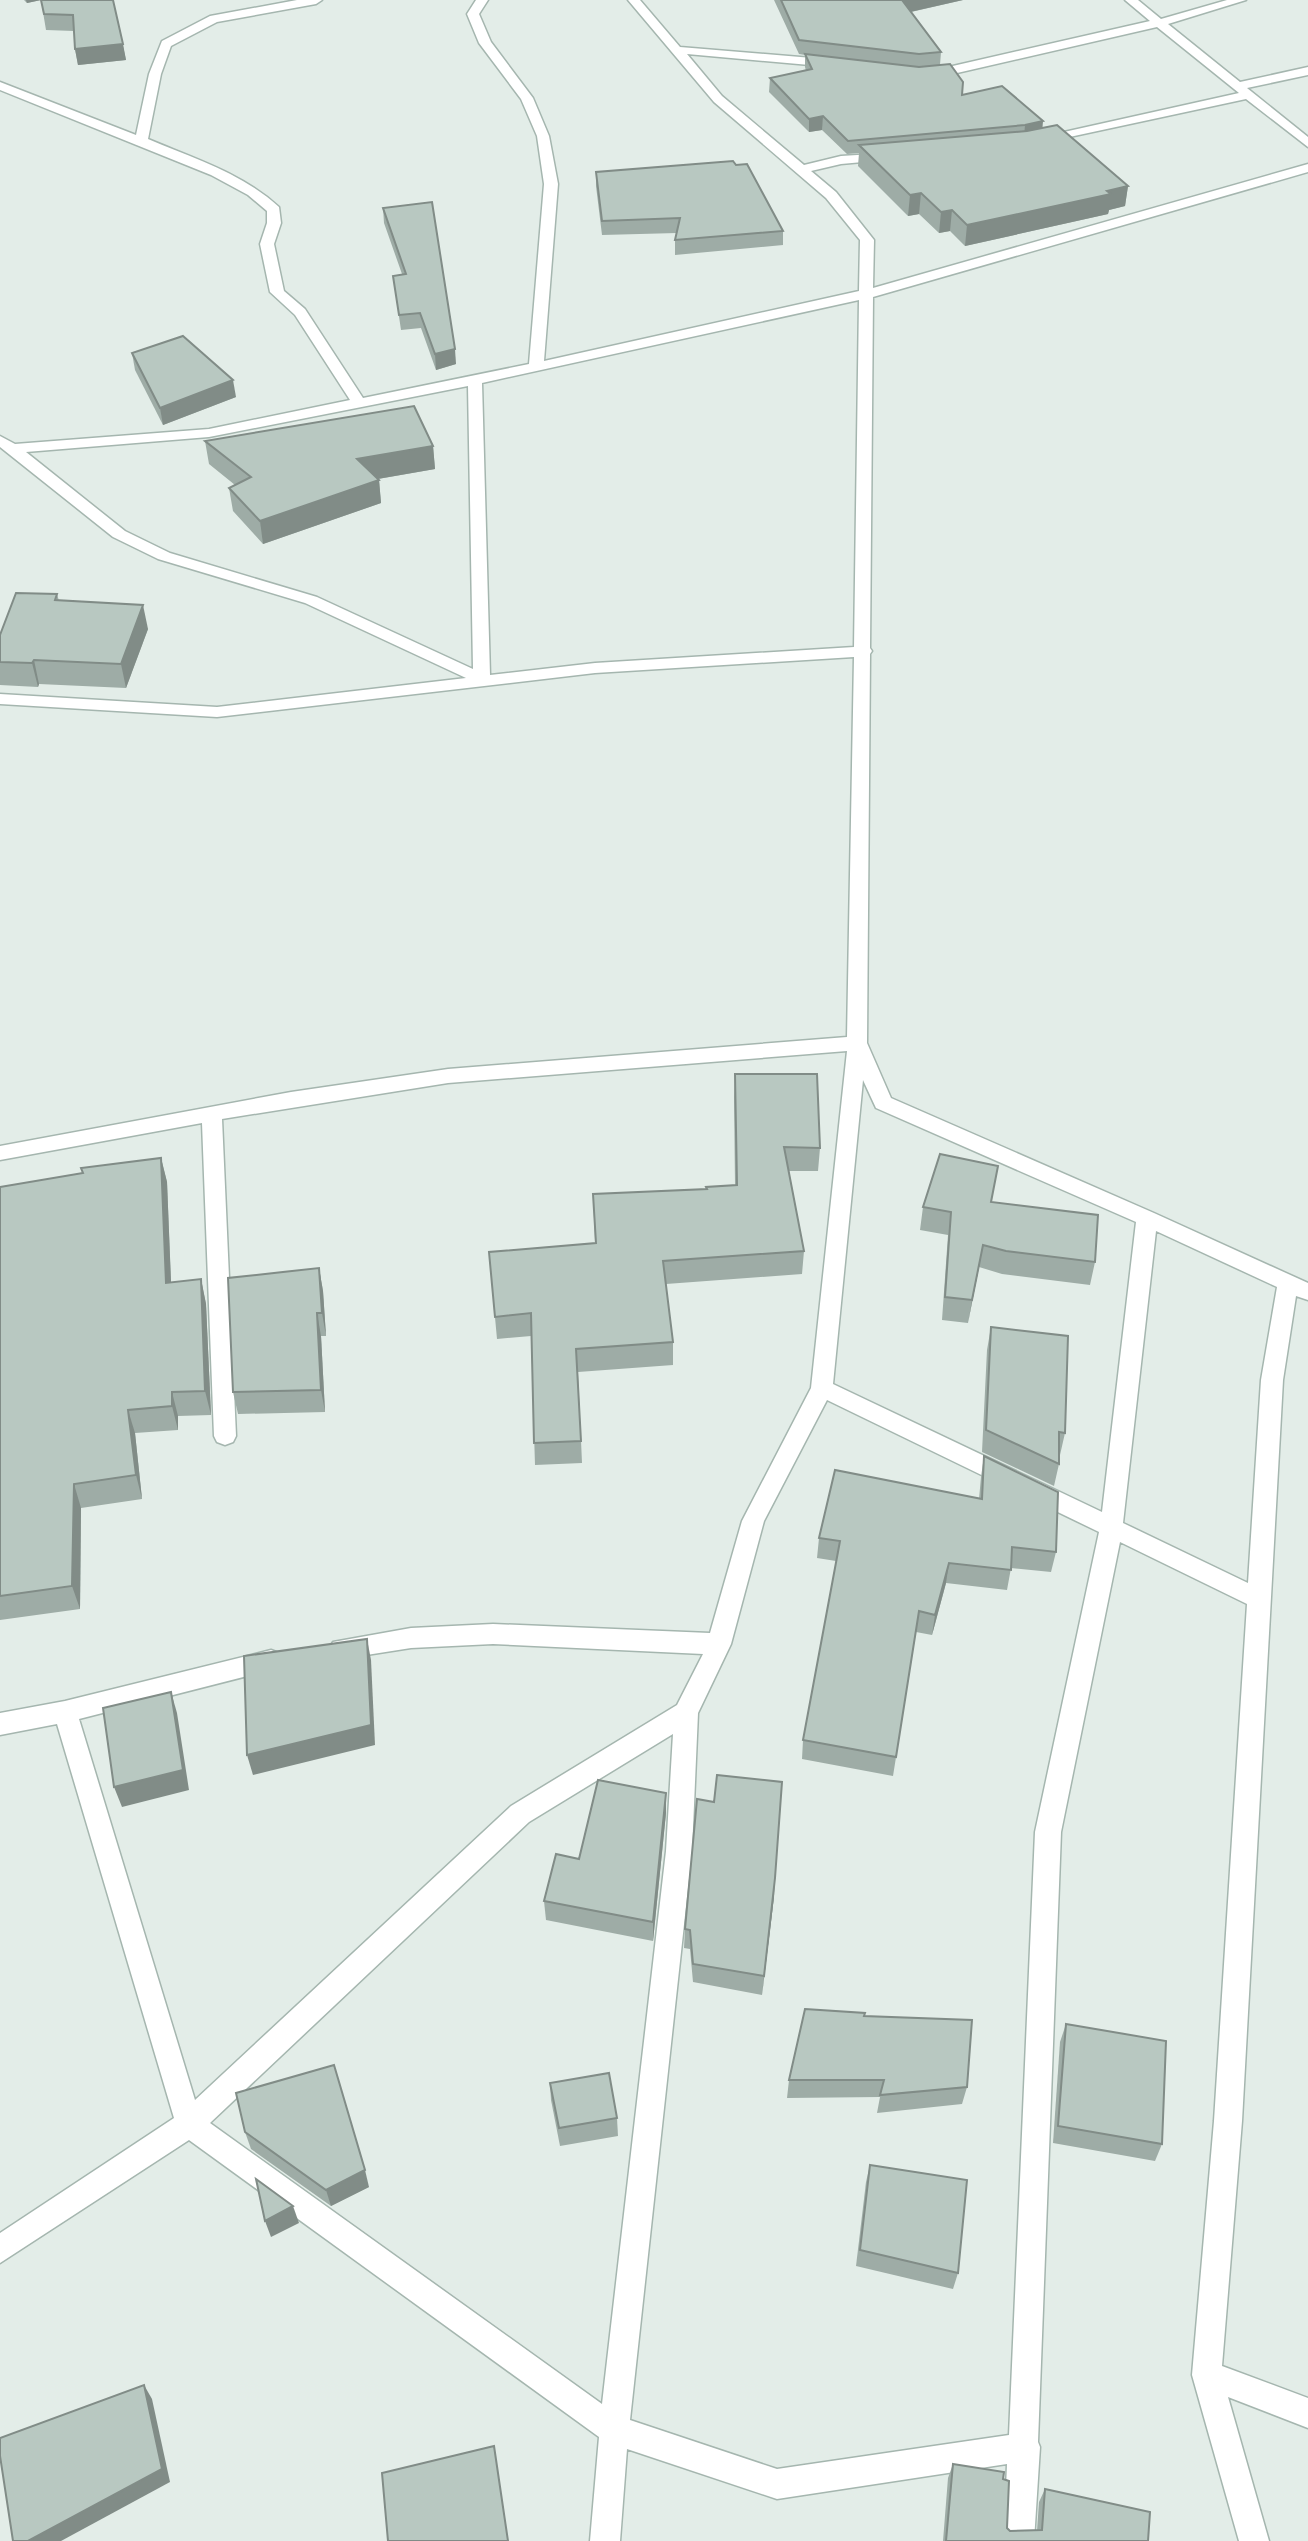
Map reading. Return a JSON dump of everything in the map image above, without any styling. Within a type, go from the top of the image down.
[{"type":"street","points":[[141,141],[155,74],[166,44],[214,19],[316,0]]},
{"type":"street","points":[[482,0],[473,14],[485,43],[527,98],[543,136],[551,184],[536,367]]},
{"type":"street","points":[[605,2541],[614,2430],[679,1851],[686,1713],[719,1644],[753,1521],[822,1388],[857,1043],[864,651],[867,240],[831,195],[718,99],[634,0]]},
{"type":"street","points":[[1130,0],[1308,143]]},
{"type":"street","points":[[918,74],[944,72],[1159,23],[1240,0]]},
{"type":"street","points":[[678,50],[844,64]]},
{"type":"street","points":[[1237,86],[1308,71]]},
{"type":"street","points":[[0,86],[141,141],[234,180],[259,194],[274,210],[274,223],[267,244],[276,292],[300,312],[359,403]]},
{"type":"street","points":[[1024,145],[1249,95]]},
{"type":"street","points":[[801,170],[841,160],[895,155]]},
{"type":"street","points":[[6,445],[209,433],[475,380],[867,294],[1027,251],[1308,168]]},
{"type":"street","points":[[475,380],[482,679]]},
{"type":"street","points":[[6,445],[119,534],[164,556],[311,600],[482,679]]},
{"type":"street","points":[[0,699],[217,712],[482,679],[595,668],[864,651]]},
{"type":"street","points":[[0,1153],[291,1099],[448,1076],[857,1043]]},
{"type":"street","points":[[857,1043],[883,1103],[1298,1287],[1272,1380],[1228,2121],[1207,2375],[1254,2541]]},
{"type":"street","points":[[212,1113],[225,1436]]},
{"type":"street","points":[[1019,2541],[1025,2447],[1048,1832],[1111,1529],[1147,1218]]},
{"type":"street","points":[[822,1388],[1259,1599]]},
{"type":"street","points":[[321,1652],[411,1638],[492,1633],[719,1644]]},
{"type":"street","points":[[0,1724],[65,1712],[257,1662],[295,1656]]},
{"type":"street","points":[[65,1712],[189,2124],[614,2430],[776,2484],[1025,2447]]},
{"type":"street","points":[[0,2249],[189,2124],[520,1814],[686,1713]]},
{"type":"street","points":[[1207,2375],[1308,2413]]},
{"type":"building","points":[[41,0],[113,0],[123,44],[75,49],[73,15],[44,14]]},
{"type":"building","points":[[781,0],[902,0],[941,52],[919,54],[799,40]]},
{"type":"building","points":[[805,54],[919,67],[950,64],[963,82],[962,95],[1002,86],[1043,121],[1025,125],[848,141],[823,116],[809,119],[770,78],[812,69]]},
{"type":"building","points":[[1057,125],[1128,186],[1107,191],[1111,194],[967,225],[952,210],[941,212],[921,193],[910,195],[859,145],[1027,131]]},
{"type":"building","points":[[733,161],[736,165],[747,164],[783,231],[675,240],[680,218],[602,221],[596,172]]},
{"type":"building","points":[[432,202],[455,349],[435,354],[420,313],[399,315],[393,276],[406,274],[383,208]]},
{"type":"building","points":[[183,336],[233,380],[160,408],[132,353]]},
{"type":"building","points":[[414,406],[433,446],[357,459],[379,480],[260,521],[229,488],[251,477],[205,441]]},
{"type":"building","points":[[16,593],[57,594],[55,600],[143,605],[121,664],[34,660],[32,663],[0,662],[0,635]]},
{"type":"building","points":[[735,1074],[817,1074],[820,1148],[784,1147],[804,1251],[663,1261],[673,1342],[576,1349],[581,1441],[534,1443],[531,1313],[495,1317],[489,1252],[596,1243],[593,1194],[707,1189],[706,1187],[737,1185]]},
{"type":"building","points":[[940,1154],[998,1166],[991,1202],[1098,1215],[1095,1262],[1006,1251],[983,1245],[972,1300],[945,1297],[951,1212],[923,1207]]},
{"type":"building","points":[[161,1158],[166,1283],[201,1279],[205,1391],[172,1392],[172,1406],[128,1410],[136,1475],[74,1484],[72,1586],[0,1596],[0,1187],[83,1173],[81,1168]]},
{"type":"building","points":[[319,1268],[322,1313],[317,1313],[321,1390],[233,1392],[228,1278]]},
{"type":"building","points":[[991,1327],[1068,1336],[1065,1433],[1059,1432],[1059,1464],[986,1430]]},
{"type":"building","points":[[984,1456],[1058,1492],[1056,1552],[1012,1547],[1011,1570],[949,1563],[935,1615],[919,1611],[896,1757],[803,1740],[840,1541],[819,1538],[835,1470],[982,1499]]},
{"type":"building","points":[[367,1639],[371,1725],[247,1755],[244,1656]]},
{"type":"building","points":[[171,1692],[183,1770],[114,1787],[103,1708]]},
{"type":"building","points":[[717,1775],[782,1782],[764,1976],[693,1964],[690,1930],[685,1929],[697,1799],[714,1802]]},
{"type":"building","points":[[598,1780],[666,1793],[653,1922],[544,1901],[556,1854],[579,1859]]},
{"type":"building","points":[[805,2009],[865,2013],[864,2016],[972,2020],[967,2087],[880,2095],[884,2080],[789,2080]]},
{"type":"building","points":[[1066,2024],[1166,2041],[1162,2144],[1058,2126]]},
{"type":"building","points":[[334,2065],[365,2170],[326,2190],[245,2132],[236,2093]]},
{"type":"building","points":[[609,2073],[617,2118],[559,2128],[550,2083]]},
{"type":"building","points":[[870,2165],[967,2180],[958,2273],[860,2250]]},
{"type":"building","points":[[256,2179],[293,2206],[265,2221]]},
{"type":"building","points":[[144,2385],[162,2469],[28,2541],[13,2541],[0,2456],[0,2438]]},
{"type":"building","points":[[494,2446],[508,2541],[388,2541],[382,2473]]},
{"type":"building","points":[[953,2464],[1004,2472],[1003,2479],[1009,2481],[1007,2528],[1010,2531],[1042,2530],[1045,2489],[1150,2512],[1148,2541],[946,2541]]}]
